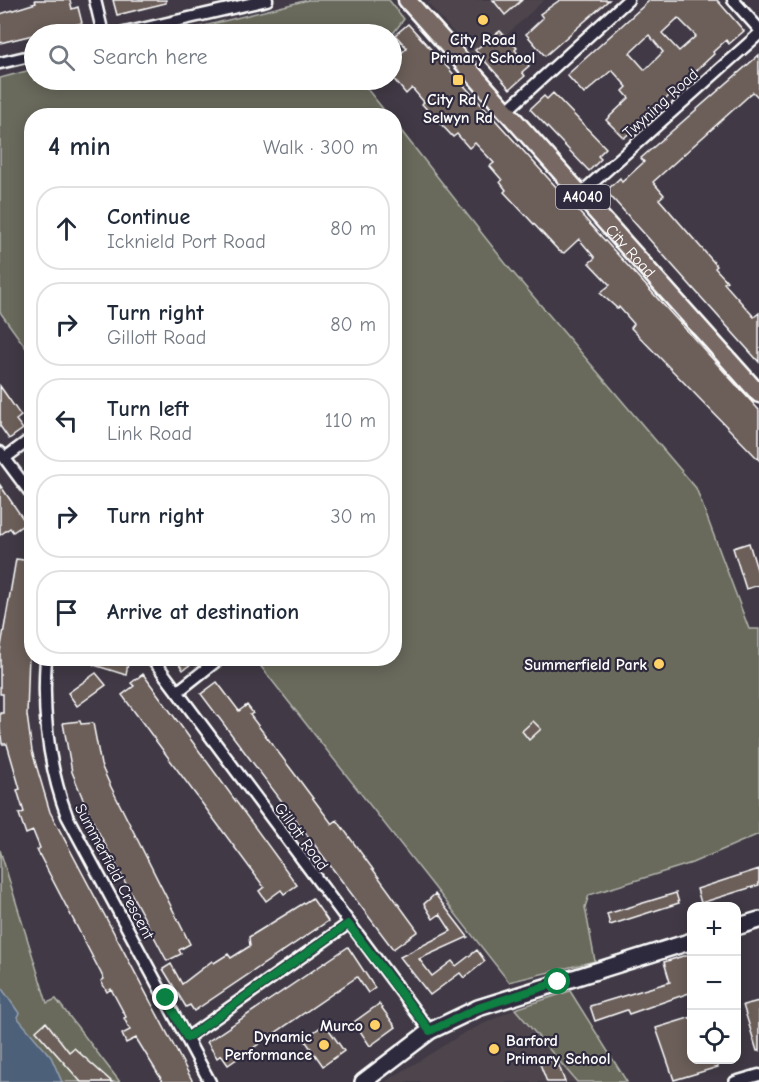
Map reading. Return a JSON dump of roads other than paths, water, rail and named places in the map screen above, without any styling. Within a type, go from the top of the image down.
[{"type":"main road","name":"City Road","points":[[407,0],[759,394]]},
{"type":"main road","points":[[741,925],[759,920]]},
{"type":"main road","points":[[363,1082],[430,1031],[509,998],[687,943]]},
{"type":"street","points":[[94,0],[100,24]]},
{"type":"street","points":[[163,24],[267,0]]},
{"type":"street","points":[[505,112],[628,0]]},
{"type":"street","points":[[734,0],[759,29]]},
{"type":"street","name":"Twyning Road","points":[[580,194],[759,34]]},
{"type":"street","points":[[0,63],[24,57]]},
{"type":"street","points":[[24,443],[3,455],[24,484]]},
{"type":"street","name":"Summerfield Crescent","points":[[46,666],[45,729],[57,791],[67,816],[210,1082]]},
{"type":"street","name":"Gillott Road","points":[[158,666],[430,1031]]},
{"type":"street","points":[[177,692],[210,666]]},
{"type":"street","points":[[187,1038],[348,924]]},
{"type":"street","points":[[735,1082],[759,1075]]},
{"type":"water","points":[[0,986],[19,1013],[17,1017],[51,1057],[62,1082],[0,1082]]},
{"type":"place","name":"City Road Primary School","points":[[483,20]]},
{"type":"place","name":"City Rd / Selwyn Rd","points":[[458,80]]},
{"type":"place","name":"Summerfield Park","points":[[659,664]]},
{"type":"place","name":"Murco","points":[[375,1025]]},
{"type":"place","name":"Dynamic Performance","points":[[324,1045]]},
{"type":"place","name":"Barford Primary School","points":[[494,1049]]}]
